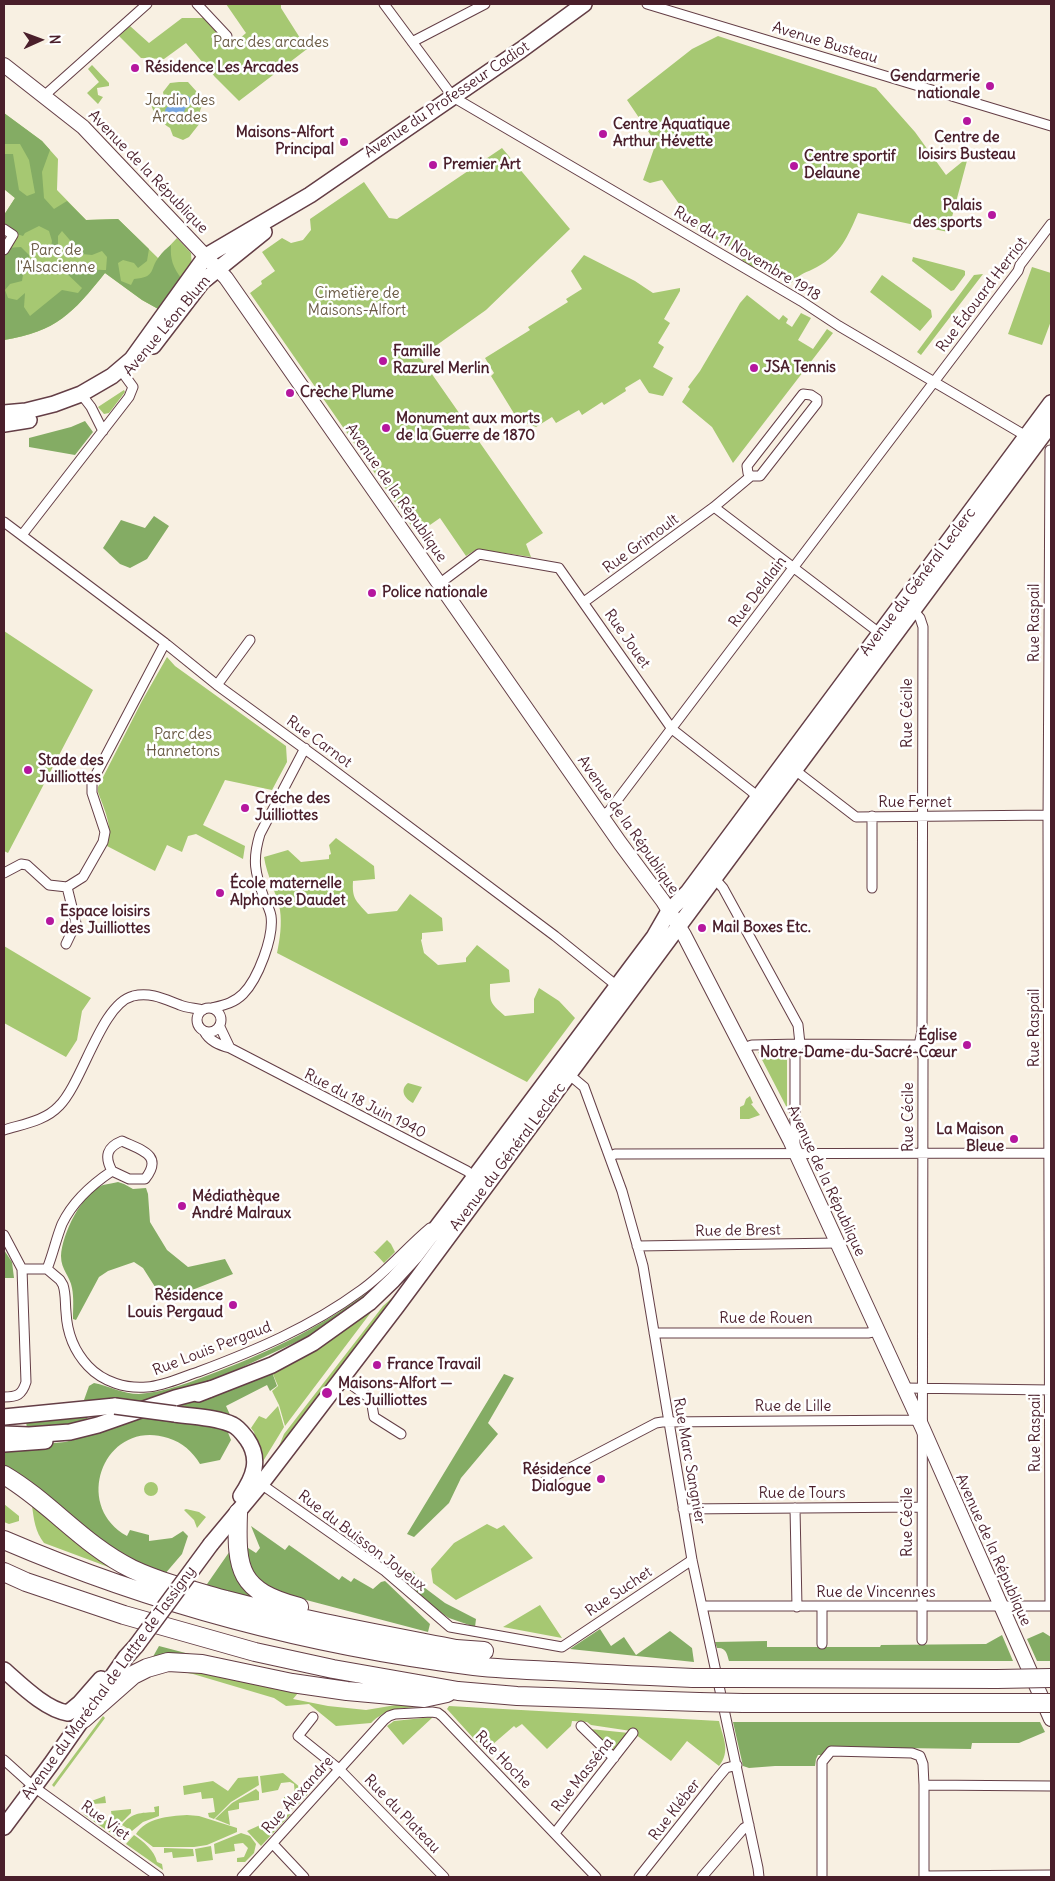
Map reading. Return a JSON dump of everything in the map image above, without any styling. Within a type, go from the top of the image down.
[{"type":"highway","points":[[4,1475],[31,1493],[101,1550],[132,1568],[158,1579],[265,1610],[456,1649],[484,1651]]},
{"type":"highway","points":[[238,1513],[239,1561],[247,1580],[261,1593],[288,1604],[484,1651],[533,1670]]},
{"type":"highway","points":[[4,1540],[107,1581],[192,1608],[338,1644],[467,1664],[533,1670],[693,1678],[1051,1678]]},
{"type":"highway","points":[[4,1572],[26,1582],[124,1615],[255,1652],[333,1669],[458,1691],[517,1696],[743,1703],[1051,1703]]},
{"type":"highway","points":[[83,1719],[133,1675],[147,1668],[168,1662],[202,1664],[292,1683],[347,1691],[424,1698],[458,1691]]},
{"type":"main road","name":"Avenue du Professeur Cadiot","points":[[206,256],[310,195],[584,4]]},
{"type":"main road","name":"Avenue de la République","points":[[4,65],[45,95],[83,127],[218,268],[680,927],[798,1155],[1051,1719]]},
{"type":"main road","name":"Avenue du Professeur Cadiot","points":[[218,268],[310,195]]},
{"type":"main road","name":"Avenue Léon Blum","points":[[4,413],[36,409],[84,398],[132,359],[206,256]]},
{"type":"main road","name":"Avenue Léon Blum","points":[[4,424],[29,420],[129,380],[202,282],[218,268]]},
{"type":"main road","name":"Avenue du Général Leclerc","points":[[1042,445],[1051,403]]},
{"type":"main road","name":"Avenue du Général Leclerc","points":[[564,1070],[624,1002],[760,818],[790,766],[885,637],[1042,445],[1051,424]]},
{"type":"main road","name":"Avenue du Général Leclerc","points":[[213,1542],[261,1484],[342,1378],[481,1181],[564,1070],[617,986],[654,937],[669,911],[684,897],[758,797],[790,766]]},
{"type":"main road","points":[[617,986],[622,992],[624,1002]]},
{"type":"main road","name":"Avenue du Général Leclerc","points":[[210,1389],[272,1365],[313,1343],[369,1303],[415,1256],[449,1211],[481,1181]]},
{"type":"main road","points":[[4,1434],[29,1435],[70,1432],[98,1425],[175,1398],[210,1389]]},
{"type":"main road","points":[[4,1444],[52,1440],[98,1430],[210,1389]]},
{"type":"main road","points":[[4,1417],[31,1416],[115,1406],[215,1420],[233,1425],[246,1437],[255,1455],[254,1475],[250,1484],[215,1532],[213,1542]]},
{"type":"main road","name":"Avenue du Maréchal de Lattre de Tassigny","points":[[4,1827],[213,1542]]},
{"type":"main road","points":[[4,1670],[47,1704],[61,1712],[68,1713],[131,1652]]},
{"type":"street","points":[[45,95],[146,4]]},
{"type":"street","points":[[197,4],[227,36]]},
{"type":"street","points":[[384,4],[453,97]]},
{"type":"street","points":[[412,42],[484,4]]},
{"type":"street","name":"Avenue Busteau","points":[[648,4],[1051,126]]},
{"type":"street","name":"Rue du 11 Novembre 1918","points":[[453,97],[558,157],[1042,445]]},
{"type":"street","name":"Rue Édouard Herriot","points":[[934,382],[1051,224]]},
{"type":"street","points":[[4,229],[13,235],[4,250]]},
{"type":"street","points":[[4,533],[19,532],[103,431],[133,390],[129,380]]},
{"type":"street","name":"Rue Delalain","points":[[601,816],[609,811],[672,729],[934,382]]},
{"type":"street","name":"Rue Grimoult","points":[[584,602],[714,508],[748,480],[760,476],[817,403],[817,399],[803,394],[747,466],[748,480]]},
{"type":"street","points":[[84,398],[99,420],[103,431]]},
{"type":"street","name":"Rue Raspail","points":[[1042,445],[1050,815],[1051,1606]]},
{"type":"street","points":[[714,508],[885,637]]},
{"type":"street","name":"Rue Carnot","points":[[4,522],[165,643],[217,686],[305,748],[555,936],[617,986]]},
{"type":"street","name":"Rue Jouet","points":[[437,581],[443,581],[479,554],[559,568],[672,729],[758,797]]},
{"type":"street","name":"Rue Cécile","points":[[909,606],[920,618],[923,627],[921,817],[922,1031],[919,1045],[923,1058],[923,1390],[920,1424],[922,1640]]},
{"type":"street","points":[[217,686],[250,640]]},
{"type":"street","points":[[4,872],[21,864],[27,865],[49,885],[67,887],[83,877],[103,842],[105,832],[92,793],[92,782],[165,643]]},
{"type":"street","points":[[197,1021],[198,1015],[207,1009],[229,1004],[244,994],[260,965],[271,930],[271,917],[255,867],[255,849],[260,834],[305,748]]},
{"type":"street","name":"Rue Fernet","points":[[790,766],[856,817],[1050,815]]},
{"type":"street","points":[[758,797],[760,818]]},
{"type":"street","points":[[872,816],[872,888]]},
{"type":"street","points":[[715,878],[723,888],[798,1025],[800,1044],[795,1051],[794,1140],[798,1155]]},
{"type":"street","points":[[66,944],[76,923],[67,887]]},
{"type":"street","points":[[4,1130],[40,1119],[59,1106],[69,1094],[109,1015],[121,1002],[132,996],[154,995],[183,1006],[218,1011],[221,1017]]},
{"type":"street","points":[[229,1004],[221,1017],[220,1027],[230,1048]]},
{"type":"street","points":[[183,1006],[197,1021],[200,1029],[214,1032],[220,1027]]},
{"type":"street","name":"Rue du 18 Juin 1940","points":[[204,1031],[207,1038],[220,1046],[230,1048],[467,1171],[481,1181]]},
{"type":"street","points":[[743,1048],[752,1045],[800,1044],[919,1045]]},
{"type":"street","name":"Rue Marc Sangnier","points":[[564,1070],[584,1087],[626,1203],[643,1266],[692,1560],[737,1765],[759,1877]]},
{"type":"street","points":[[122,1141],[148,1154],[153,1162],[152,1170],[145,1179],[128,1178],[112,1171],[108,1159],[109,1151],[113,1145],[122,1141]]},
{"type":"street","points":[[610,1157],[615,1154],[1050,1153]]},
{"type":"street","points":[[22,1269],[47,1269],[62,1225],[69,1212],[88,1189],[112,1171]]},
{"type":"street","name":"Rue Louis Pergaud","points":[[47,1269],[63,1285],[68,1333],[76,1351],[83,1360],[99,1376],[115,1383],[133,1387],[148,1387],[182,1378],[240,1356],[290,1333],[328,1312],[362,1290],[449,1211]]},
{"type":"street","points":[[4,1235],[22,1269],[26,1382],[23,1391],[16,1397],[4,1397]]},
{"type":"street","name":"Rue de Brest","points":[[638,1246],[838,1243]]},
{"type":"street","name":"Rue de Rouen","points":[[654,1333],[858,1333],[878,1331]]},
{"type":"street","points":[[342,1378],[371,1399],[374,1417],[401,1434]]},
{"type":"street","points":[[904,1388],[923,1390],[1050,1390]]},
{"type":"street","name":"Rue de Lille","points":[[546,1481],[656,1423],[920,1424]]},
{"type":"street","name":"Rue du Buisson Joyeux","points":[[261,1484],[385,1571],[450,1627],[562,1647]]},
{"type":"street","name":"Rue de Tours","points":[[683,1508],[922,1507]]},
{"type":"street","points":[[795,1508],[797,1607]]},
{"type":"street","name":"Rue Suchet","points":[[562,1647],[692,1560]]},
{"type":"street","name":"Rue de Vincennes","points":[[702,1606],[1051,1606]]},
{"type":"street","points":[[822,1606],[822,1644]]},
{"type":"street","name":"Rue Hoche","points":[[374,1729],[389,1716],[438,1713],[596,1877]]},
{"type":"street","name":"Rue du Plateau","points":[[313,1717],[298,1736],[339,1769],[444,1877]]},
{"type":"street","points":[[581,1726],[614,1758]]},
{"type":"street","name":"Rue Alexandre","points":[[242,1877],[374,1729]]},
{"type":"street","name":"Rue Masséna","points":[[555,1833],[633,1734]]},
{"type":"street","points":[[822,1877],[822,1762],[831,1751],[912,1753],[920,1756],[923,1764],[924,1785],[924,1876],[1051,1875]]},
{"type":"street","name":"Rue Viet","points":[[4,1760],[34,1787],[159,1877]]},
{"type":"street","name":"Rue Kléber","points":[[639,1877],[726,1768],[737,1765]]},
{"type":"street","points":[[924,1785],[1051,1786]]},
{"type":"street","points":[[702,1877],[744,1828],[749,1825]]},
{"type":"street","points":[[273,1844],[304,1877]]},
{"type":"green space","name":"Parc des arcades","points":[[226,4],[281,4],[281,8],[307,49],[239,101],[215,77],[186,43],[164,59],[141,58],[119,36],[130,26],[149,43],[182,18],[207,18],[231,46],[246,33]]},
{"type":"green space","name":"Centre sportif Delaune","points":[[718,36],[876,88],[915,132],[946,175],[968,157],[948,232],[858,213],[847,237],[838,250],[825,262],[800,275],[791,283],[759,264],[754,268],[742,260],[744,256],[742,253],[697,229],[662,180],[650,183],[643,180],[656,143],[627,100],[692,49]]},
{"type":"green space","points":[[92,65],[109,83],[109,86],[97,88],[98,95],[103,97],[98,104],[87,93],[99,82],[88,69]]},
{"type":"green space","name":"Jardin des Arcades","points":[[188,82],[197,92],[202,105],[200,123],[189,137],[183,140],[173,136],[170,128],[155,114],[151,103],[164,97],[163,92],[170,83]]},
{"type":"green space","name":"Parc de l'Alsacienne","points":[[4,113],[42,141],[58,159],[57,190],[86,220],[118,219],[158,258],[177,238],[191,253],[192,267],[160,310],[142,300],[105,273],[73,310],[51,326],[38,332],[4,340],[4,254],[13,230],[4,224],[4,215],[15,198],[4,189]]},
{"type":"green space","name":"Parc de l'Alsacienne","points":[[4,113],[42,141],[50,150],[42,172],[44,198],[54,209],[67,201],[86,220],[118,219],[149,249],[147,261],[138,268],[134,263],[123,260],[118,263],[121,281],[131,285],[134,279],[149,274],[160,255],[171,245],[173,263],[182,279],[160,310],[142,300],[105,273],[73,310],[51,326],[38,332],[4,340],[4,254],[7,248],[21,247],[29,255],[29,261],[24,269],[22,281],[10,284],[5,290],[8,298],[17,300],[25,293],[24,307],[30,316],[62,290],[78,293],[82,288],[61,268],[72,266],[106,270],[107,257],[102,251],[92,255],[82,254],[62,231],[58,236],[58,249],[51,247],[52,241],[49,231],[39,226],[23,236],[17,234],[4,224],[4,215],[15,198],[4,189],[4,154],[13,154],[19,190],[27,196],[35,193],[29,160],[20,144],[4,144]]},
{"type":"green space","name":"Cimetière de Maisons-Alfort","points":[[502,148],[570,229],[486,310],[420,357],[543,533],[526,544],[531,557],[477,549],[466,556],[440,518],[417,534],[250,293],[262,284],[261,281],[275,271],[262,252],[282,238],[291,243],[303,240],[311,230],[310,219],[364,182],[389,218],[397,219]]},
{"type":"green space","points":[[584,255],[635,281],[653,293],[680,288],[664,319],[670,323],[658,343],[664,347],[653,367],[673,378],[663,396],[649,393],[640,379],[625,388],[626,391],[604,405],[602,402],[582,415],[579,410],[556,423],[552,417],[536,427],[518,420],[491,376],[494,373],[485,358],[530,330],[528,327],[568,302],[566,299],[582,289],[571,271]]},
{"type":"green space","points":[[913,257],[963,270],[965,275],[954,290],[951,291],[912,261]]},
{"type":"green space","points":[[1032,267],[1051,273],[1051,321],[1042,345],[1008,334]]},
{"type":"green space","points":[[983,274],[921,355],[917,352],[974,275]]},
{"type":"green space","points":[[882,275],[931,310],[932,317],[920,331],[870,292]]},
{"type":"green space","name":"JSA Tennis","points":[[747,295],[779,320],[783,315],[788,319],[786,323],[792,327],[801,313],[811,318],[798,340],[813,349],[827,329],[833,333],[733,463],[712,427],[682,402],[690,389],[688,387],[700,371],[740,303]]},
{"type":"green space","points":[[124,390],[125,392],[109,413],[104,414],[98,407]]},
{"type":"green space","points":[[85,421],[93,432],[75,455],[29,447],[29,438],[71,427]]},
{"type":"green space","points":[[154,516],[169,526],[147,559],[130,568],[120,564],[103,548],[121,520],[145,528]]},
{"type":"green space","name":"Stade des Juilliottes","points":[[4,631],[93,690],[8,853],[4,851]]},
{"type":"green space","name":"Parc des Hannetons","points":[[167,657],[175,666],[286,746],[287,762],[272,790],[225,780],[203,825],[245,846],[243,859],[196,834],[188,836],[182,852],[167,845],[155,871],[107,846],[109,825],[98,787]]},
{"type":"green space","points":[[336,838],[374,866],[375,879],[353,881],[355,899],[368,914],[397,911],[410,894],[442,918],[443,931],[422,933],[421,940],[424,953],[438,965],[466,962],[466,958],[477,945],[509,970],[510,982],[490,984],[492,1002],[505,1016],[534,1013],[534,999],[539,988],[559,1001],[575,1018],[527,1082],[277,953],[281,921],[280,910],[264,857],[288,850],[301,862],[329,859],[331,854],[329,845]]},
{"type":"green space","points":[[4,946],[91,998],[82,1011],[77,1040],[66,1057],[4,1023]]},
{"type":"green space","points":[[758,1052],[787,1052],[787,1108]]},
{"type":"green space","points":[[408,1083],[422,1087],[413,1103],[404,1094],[405,1086]]},
{"type":"green space","points":[[750,1096],[753,1103],[751,1104],[760,1115],[749,1119],[740,1119],[740,1107],[744,1105],[746,1099]]},
{"type":"green space","points":[[118,1182],[133,1189],[146,1188],[150,1222],[167,1250],[188,1267],[225,1259],[233,1274],[164,1301],[143,1268],[134,1262],[108,1271],[99,1277],[76,1320],[73,1319],[72,1288],[61,1261],[65,1237],[74,1215],[88,1196],[95,1189],[103,1185]]},
{"type":"green space","points":[[387,1240],[395,1252],[384,1263],[373,1251],[375,1252]]},
{"type":"green space","points":[[4,1250],[12,1262],[14,1278],[4,1278]]},
{"type":"green space","points":[[416,1264],[397,1287],[375,1307],[285,1426],[279,1405],[272,1391],[278,1386],[272,1372]]},
{"type":"green space","points":[[373,1288],[374,1290],[334,1321],[309,1336],[217,1379],[148,1403],[118,1400],[84,1400],[89,1386],[94,1383],[127,1393],[139,1394],[170,1388],[219,1371],[318,1325]]},
{"type":"green space","points":[[400,1291],[262,1475],[277,1451],[284,1434],[383,1306]]},
{"type":"green space","points":[[272,1372],[277,1386],[270,1391],[267,1385],[226,1406],[232,1419],[174,1408]]},
{"type":"green space","points":[[504,1374],[514,1378],[488,1423],[498,1434],[461,1478],[449,1503],[414,1537],[407,1534]]},
{"type":"green space","points":[[278,1406],[284,1427],[262,1463],[254,1432],[251,1428],[259,1416],[266,1419]]},
{"type":"green space","points":[[87,1414],[88,1424],[27,1429],[26,1421]]},
{"type":"green space","points":[[150,1414],[215,1426],[227,1430],[231,1440],[220,1460],[200,1464],[190,1451],[178,1442],[168,1438],[146,1435],[127,1441],[113,1452],[103,1468],[99,1486],[101,1505],[110,1522],[127,1536],[130,1530],[149,1535],[149,1541],[172,1538],[183,1531],[188,1536],[182,1554],[164,1575],[131,1561],[4,1468],[4,1448],[65,1442],[96,1434]]},
{"type":"green space","points":[[148,1482],[154,1482],[158,1489],[154,1496],[148,1496],[144,1492],[144,1486]]},
{"type":"green space","points":[[4,1504],[19,1516],[19,1521],[9,1524],[4,1522]]},
{"type":"green space","points":[[32,1506],[86,1547],[138,1578],[44,1543],[34,1521]]},
{"type":"green space","points":[[184,1510],[199,1512],[206,1517],[197,1528],[194,1520]]},
{"type":"green space","points":[[487,1524],[497,1529],[504,1525],[533,1558],[456,1600],[433,1583],[431,1569],[454,1543]]},
{"type":"green space","points":[[251,1526],[285,1550],[289,1545],[339,1580],[342,1576],[351,1582],[354,1578],[373,1589],[385,1581],[430,1624],[428,1632],[291,1596],[258,1581],[248,1562],[245,1546],[256,1553],[260,1548]]},
{"type":"green space","points":[[232,1548],[272,1604],[205,1587]]},
{"type":"green space","points":[[413,1571],[425,1588],[445,1603],[476,1619],[475,1627],[449,1618],[429,1605],[403,1581]]},
{"type":"green space","points":[[540,1605],[562,1638],[503,1627]]},
{"type":"green space","points":[[600,1629],[611,1646],[624,1637],[636,1655],[670,1631],[692,1648],[694,1662],[570,1649]]},
{"type":"green space","points":[[1043,1632],[1051,1637],[1051,1661],[1037,1661],[1027,1639]]},
{"type":"green space","points":[[1002,1635],[1013,1661],[729,1661],[726,1652],[717,1648],[715,1642],[767,1641],[767,1647],[880,1647],[881,1645],[986,1644]]},
{"type":"green space","points":[[159,1646],[197,1656],[150,1662]]},
{"type":"green space","points":[[176,1667],[298,1693],[293,1699],[328,1706],[366,1710],[396,1705],[419,1707],[387,1712],[371,1723],[336,1726],[309,1704],[286,1706],[274,1698],[193,1674],[176,1671],[158,1672]]},
{"type":"green space","points":[[449,1706],[719,1721],[725,1744],[725,1755],[719,1766],[687,1741],[671,1761],[631,1731],[591,1725],[587,1722],[572,1721],[571,1726],[547,1749],[522,1724],[516,1728],[514,1726],[485,1751],[447,1709]]},
{"type":"green space","points":[[103,1716],[105,1718],[54,1787],[52,1785]]},
{"type":"green space","points":[[433,1717],[403,1745],[387,1726],[394,1721]]},
{"type":"green space","points":[[733,1722],[1040,1722],[1045,1732],[1019,1743],[972,1743],[971,1749],[833,1747],[825,1750],[822,1755],[818,1755],[815,1766],[749,1768],[743,1766]]},
{"type":"green space","points":[[590,1729],[629,1733],[612,1751]]},
{"type":"green space","points":[[283,1773],[308,1794],[295,1808],[288,1809],[284,1806],[284,1797],[295,1796],[294,1784],[290,1782],[281,1783],[278,1790],[262,1793],[260,1776]]},
{"type":"green space","points":[[258,1776],[259,1785],[231,1802],[214,1819],[209,1817],[208,1813],[215,1812],[213,1798],[202,1799],[201,1792],[184,1795],[183,1786],[213,1781],[228,1791],[238,1778]]},
{"type":"green space","points":[[256,1789],[259,1792],[259,1800],[239,1803],[239,1809],[228,1811],[230,1825],[215,1819],[232,1803]]},
{"type":"green space","points":[[105,1796],[106,1803],[93,1804],[95,1817],[84,1812],[86,1803]]},
{"type":"green space","points":[[159,1806],[159,1816],[143,1822],[132,1831],[122,1825],[133,1815],[155,1812],[154,1807]]},
{"type":"green space","points":[[131,1809],[131,1813],[121,1823],[112,1818],[111,1811]]},
{"type":"green space","points":[[83,1814],[114,1821],[130,1832],[126,1838],[121,1840]]},
{"type":"green space","points":[[291,1814],[261,1846],[247,1831],[280,1816]]},
{"type":"green space","points":[[199,1816],[237,1828],[237,1832],[207,1845],[194,1847],[153,1847],[136,1834],[152,1821],[165,1817]]},
{"type":"green space","points":[[241,1833],[250,1836],[256,1844],[254,1853],[245,1862],[237,1862],[237,1858],[244,1857],[248,1848],[243,1843],[234,1844],[235,1851],[215,1854],[214,1844]]},
{"type":"green space","points":[[134,1835],[151,1850],[157,1862],[162,1864],[163,1870],[126,1844]]},
{"type":"green space","points":[[211,1846],[213,1860],[197,1862],[195,1849]]},
{"type":"green space","points":[[164,1848],[193,1849],[194,1856],[173,1858],[172,1852],[164,1853]]},
{"type":"water","points":[[176,93],[188,96],[193,101],[185,109],[183,116],[167,120],[165,110],[167,107],[175,105],[174,96]]},
{"type":"place","name":"Résidence Les Arcades","points":[[135,68]]},
{"type":"place","name":"Gendarmerie nationale","points":[[990,86]]},
{"type":"place","name":"Centre de loisirs Busteau","points":[[967,121]]},
{"type":"place","name":"Centre Aquatique Arthur Hévette","points":[[603,134]]},
{"type":"place","name":"Maisons-Alfort Principal","points":[[344,142]]},
{"type":"place","name":"Premier Art","points":[[433,165]]},
{"type":"place","name":"Centre sportif Delaune","points":[[794,166]]},
{"type":"place","name":"Palais des sports","points":[[992,215]]},
{"type":"place","name":"Famille Razurel Merlin","points":[[383,361]]},
{"type":"place","name":"JSA Tennis","points":[[754,368]]},
{"type":"place","name":"Crèche Plume","points":[[290,393]]},
{"type":"place","name":"Monument aux morts de la Guerre de 1870","points":[[386,428]]},
{"type":"place","name":"Police nationale","points":[[372,593]]},
{"type":"place","name":"Stade des Juilliottes","points":[[28,770]]},
{"type":"place","name":"Créche des Juilliottes","points":[[245,808]]},
{"type":"place","name":"École maternelle Alphonse Daudet","points":[[220,893]]},
{"type":"place","name":"Espace loisirs des Juilliottes","points":[[50,921]]},
{"type":"place","name":"Mail Boxes Etc.","points":[[702,928]]},
{"type":"place","name":"Église Notre-Dame-du-Sacré-Cœur","points":[[967,1045]]},
{"type":"place","name":"La Maison Bleue","points":[[1014,1139]]},
{"type":"place","name":"Médiathèque André Malraux","points":[[182,1206]]},
{"type":"place","name":"Résidence Louis Pergaud","points":[[233,1305]]},
{"type":"place","name":"France Travail","points":[[377,1365]]},
{"type":"place","name":"Maisons-Alfort — Les Juilliottes","points":[[327,1393]]},
{"type":"place","name":"Résidence Dialogue","points":[[601,1479]]}]
